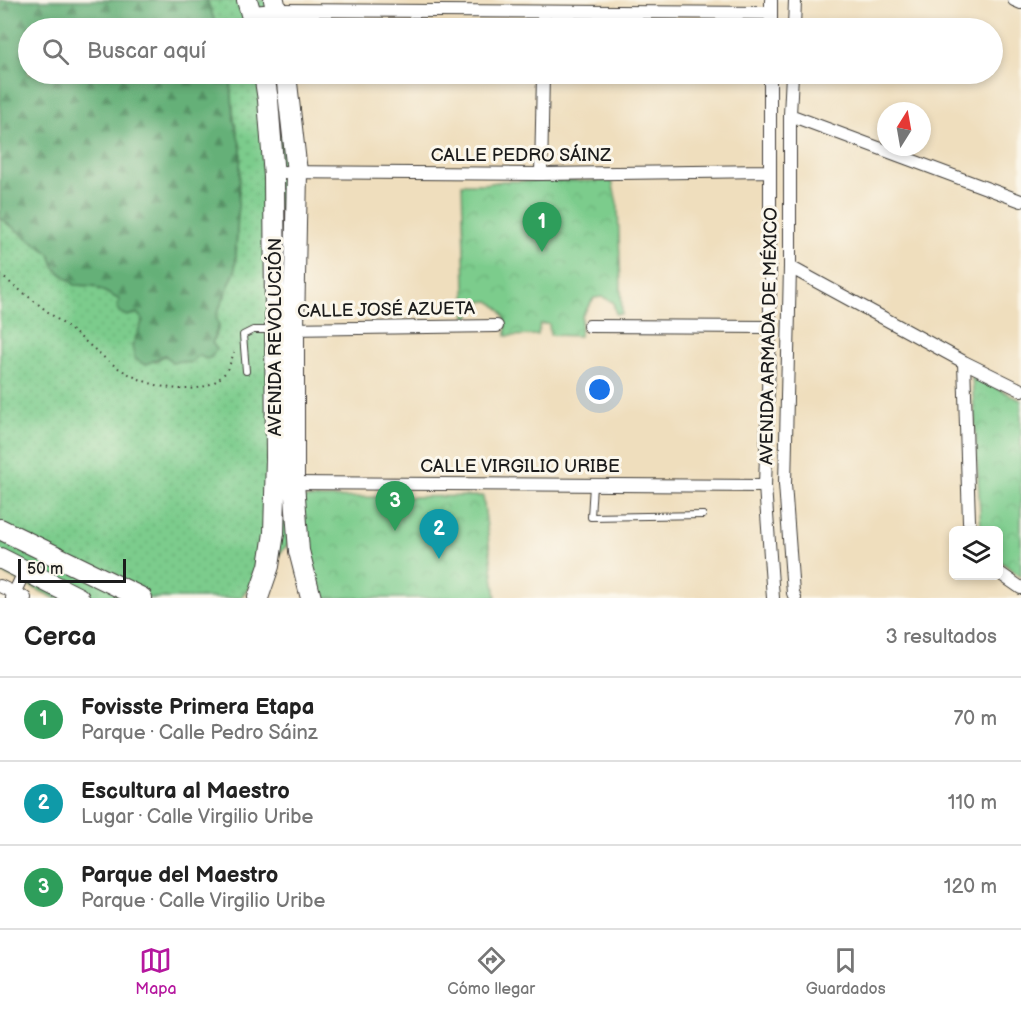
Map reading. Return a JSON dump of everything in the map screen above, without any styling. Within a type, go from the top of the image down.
[{"type":"main road","name":"AVENIDA REVOLUCIÓN","points":[[266,84],[285,329]]},
{"type":"main road","name":"AVENIDA REVOLUCIÓN","points":[[287,84],[297,172],[285,329],[285,484],[311,598]]},
{"type":"main road","name":"AVENIDA REVOLUCIÓN","points":[[258,598],[270,566],[274,533],[285,484]]},
{"type":"main road","points":[[0,529],[142,598]]},
{"type":"main road","points":[[0,558],[79,598]]},
{"type":"main road","points":[[244,598],[270,566]]},
{"type":"street","points":[[794,18],[795,0]]},
{"type":"street","points":[[1014,0],[1021,3]]},
{"type":"street","points":[[251,14],[433,6],[544,12],[609,6],[771,6]]},
{"type":"street","points":[[544,12],[544,18]]},
{"type":"street","points":[[542,174],[543,84]]},
{"type":"street","name":"AVENIDA ARMADA DE MÉXICO","points":[[770,84],[770,327],[765,486],[773,598]]},
{"type":"street","name":"AVENIDA ARMADA DE MÉXICO","points":[[792,84],[785,484],[795,598]]},
{"type":"street","points":[[790,115],[1021,201]]},
{"type":"street","name":"CALLE PEDRO SÁINZ","points":[[273,172],[542,174],[769,171]]},
{"type":"street","points":[[790,267],[964,362],[1021,390]]},
{"type":"street","name":"CALLE JOSÉ AZUETA","points":[[285,329],[497,326]]},
{"type":"street","points":[[589,326],[770,327]]},
{"type":"street","points":[[964,362],[970,526]]},
{"type":"street","name":"CALLE VIRGILIO URIBE","points":[[285,484],[765,486]]},
{"type":"street","points":[[0,586],[20,597],[32,574]]},
{"type":"street","points":[[1003,575],[1021,588]]},
{"type":"lane","points":[[246,371],[243,335],[253,330],[285,329]]},
{"type":"lane","points":[[592,485],[591,517],[703,515]]},
{"type":"path","points":[[0,275],[126,373],[159,385],[178,389],[202,387],[213,383],[225,372],[243,335]]},
{"type":"green space","points":[[0,0],[207,0],[213,18],[18,18],[18,84],[231,84],[234,120],[241,148],[235,271],[216,316],[219,325],[212,343],[217,349],[210,358],[205,359],[200,355],[190,363],[180,361],[173,363],[165,355],[145,365],[135,359],[132,346],[143,320],[137,313],[127,316],[119,312],[117,305],[120,300],[94,286],[75,285],[55,268],[50,254],[0,218]]},
{"type":"green space","points":[[207,0],[271,0],[275,18],[213,18]]},
{"type":"green space","points":[[231,84],[286,84],[300,531],[240,598],[55,598],[0,572],[0,218],[50,254],[55,268],[75,285],[94,286],[120,300],[127,316],[137,313],[143,320],[139,331],[155,362],[165,355],[180,361],[196,357],[212,343],[218,330],[216,316],[235,271],[241,149],[234,120]]},
{"type":"green space","points":[[503,181],[612,181],[618,207],[622,314],[616,314],[613,302],[603,297],[594,298],[582,316],[580,336],[550,335],[549,324],[540,324],[538,335],[506,336],[503,316],[498,308],[489,301],[479,302],[466,321],[462,184]]},
{"type":"green space","points":[[972,376],[1021,400],[1021,577],[1003,563],[1003,526],[981,526]]},
{"type":"green space","points":[[483,496],[496,598],[321,598],[306,563],[300,498]]},
{"type":"place","name":"Fovisste Primera Etapa","points":[[542,252]]},
{"type":"place","name":"Parque del Maestro","points":[[395,531]]},
{"type":"place","name":"Escultura al Maestro","points":[[439,559]]}]
